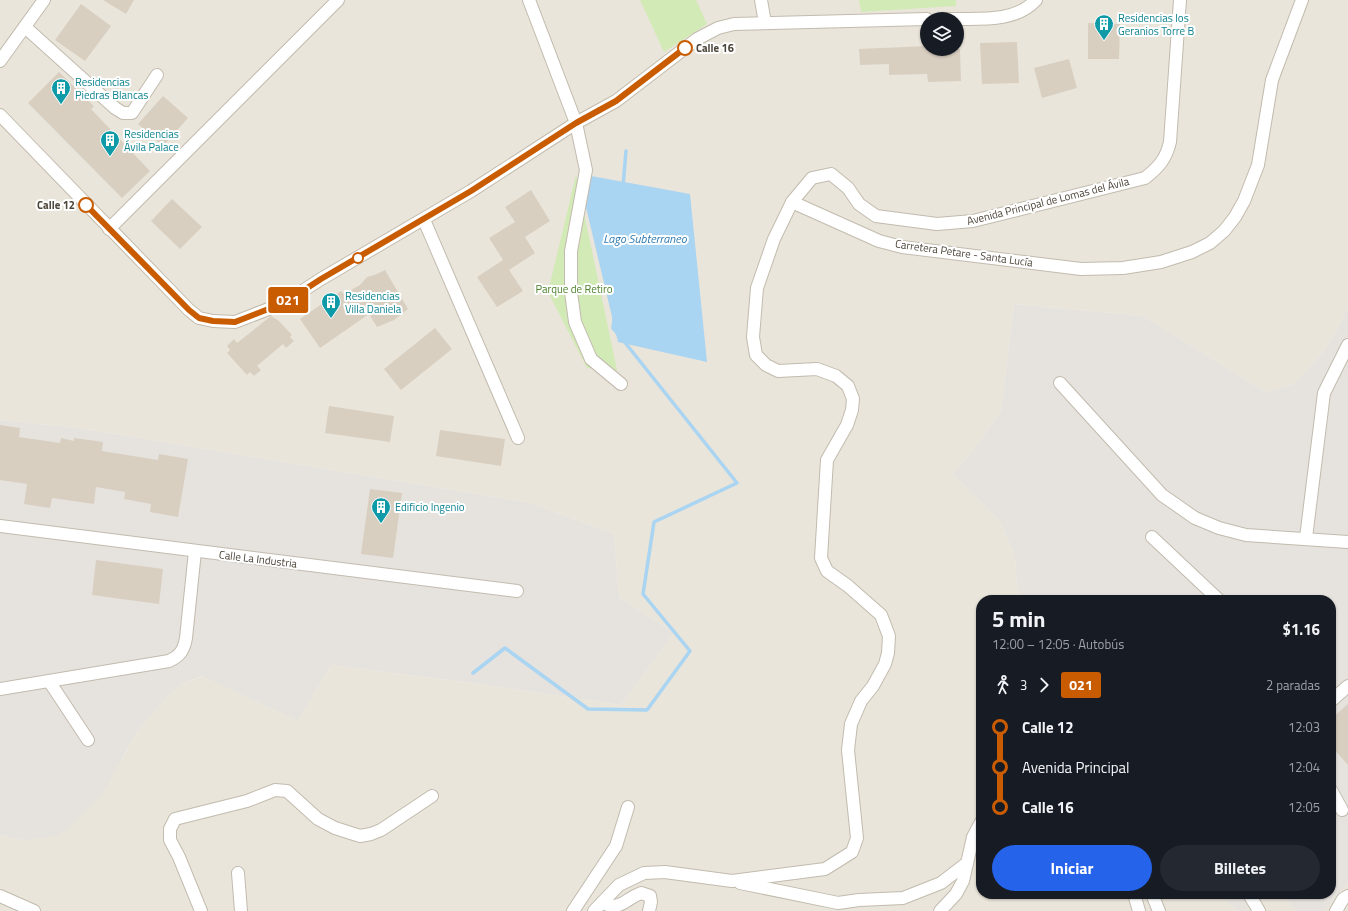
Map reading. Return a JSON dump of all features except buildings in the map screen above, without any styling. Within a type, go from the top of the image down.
[{"type":"street","points":[[0,61],[44,0]]},
{"type":"street","points":[[109,228],[338,0]]},
{"type":"street","points":[[529,0],[576,123],[586,170],[570,251],[571,292],[575,322],[591,359],[621,384]]},
{"type":"street","points":[[761,0],[765,23]]},
{"type":"street","points":[[964,19],[998,18],[1017,13],[1032,5],[1036,0]]},
{"type":"street","name":"Avenida Principal de Lomas del Ávila","points":[[792,202],[812,178],[831,174],[848,188],[859,204],[876,216],[936,224],[973,221],[1145,178],[1158,168],[1166,156],[1170,142],[1180,0]]},
{"type":"street","name":"Carretera Petare - Santa Lucía","points":[[792,202],[879,241],[902,247],[1081,269],[1123,268],[1161,262],[1192,252],[1210,243],[1224,231],[1244,202],[1258,165],[1272,80],[1302,0]]},
{"type":"street","points":[[0,115],[189,310],[199,318],[213,321],[235,322],[284,303],[321,279],[424,220],[576,123],[616,101],[691,43],[718,28],[734,24],[920,19]]},
{"type":"street","points":[[25,27],[115,108],[123,113],[132,113],[157,75]]},
{"type":"street","points":[[732,881],[825,869],[852,852],[857,838],[848,750],[851,724],[861,701],[873,686],[888,653],[890,636],[881,615],[848,586],[827,571],[821,558],[827,460],[847,425],[852,410],[853,398],[848,386],[836,376],[817,369],[778,371],[766,364],[756,355],[753,337],[757,288],[774,240],[792,202]]},
{"type":"street","points":[[424,220],[518,438]]},
{"type":"street","points":[[1306,538],[1324,392],[1348,345]]},
{"type":"street","points":[[1060,383],[1162,495],[1194,518],[1219,528],[1246,535],[1348,542]]},
{"type":"street","name":"Calle La Industria","points":[[0,526],[517,591]]},
{"type":"street","points":[[1152,537],[1214,595]]},
{"type":"street","points":[[0,689],[169,662],[178,657],[184,648],[186,638],[195,551]]},
{"type":"street","points":[[49,681],[88,740]]},
{"type":"street","points":[[1336,697],[1348,686]]},
{"type":"street","points":[[201,911],[179,857],[170,840],[170,829],[175,819],[247,801],[275,790],[287,791],[318,819],[335,828],[360,836],[372,834],[381,830],[432,796]]},
{"type":"street","points":[[1336,802],[1340,811]]},
{"type":"street","points":[[573,911],[616,846],[628,807]]},
{"type":"street","points":[[940,911],[956,894],[963,881],[966,863],[976,831]]},
{"type":"street","points":[[598,907],[619,885],[644,873],[665,872],[732,881],[838,903],[903,898],[941,883],[966,863]]},
{"type":"street","points":[[238,873],[241,911]]},
{"type":"street","points":[[598,907],[611,909],[620,908],[630,897],[641,893],[650,896],[651,902],[649,911]]},
{"type":"street","points":[[0,896],[34,911]]},
{"type":"street","points":[[1336,911],[1343,899],[1348,896]]},
{"type":"street","points":[[1135,899],[1139,911]]},
{"type":"street","points":[[1154,899],[1159,911]]},
{"type":"street","points":[[1252,899],[1259,911]]},
{"type":"shaded area","points":[[0,0],[1348,0],[1348,306],[1338,328],[1322,353],[1294,384],[1266,392],[1143,316],[1014,304],[1001,411],[975,448],[952,474],[1000,521],[1015,557],[1018,595],[976,595],[976,899],[1223,899],[1239,911],[0,911],[0,835],[22,840],[121,761],[137,732],[167,697],[183,683],[203,676],[298,721],[331,665],[487,685],[621,705],[674,633],[619,597],[614,534],[531,503],[78,428],[0,420]]},
{"type":"shaded area","points":[[1014,304],[1143,316],[1266,392],[1294,384],[1322,353],[1338,328],[1348,306],[1348,884],[1336,896],[1336,595],[1018,595],[1015,557],[1000,521],[952,474],[975,448],[1001,411]]},
{"type":"shaded area","points":[[0,420],[78,428],[531,503],[614,534],[619,597],[674,633],[621,705],[487,685],[331,665],[298,721],[202,676],[183,683],[167,697],[137,732],[103,793],[67,830],[52,837],[22,840],[0,835]]},
{"type":"shaded area","points":[[1348,884],[1348,911],[1325,911],[1334,899],[1336,899],[1336,896]]},
{"type":"shaded area","points":[[1223,899],[1264,899],[1245,911],[1239,911]]},
{"type":"shaded area","points":[[1264,899],[1287,899],[1296,911],[1245,911]]},
{"type":"shaded area","points":[[1287,899],[1334,899],[1325,911],[1296,911]]},
{"type":"green space","points":[[640,0],[696,0],[707,24],[664,52]]},
{"type":"green space","points":[[859,0],[956,0],[956,6],[861,12]]},
{"type":"green space","name":"Parque de Retiro","points":[[576,175],[617,370],[587,368],[548,292]]},
{"type":"water","name":"Lago Subterraneo","points":[[591,176],[690,194],[707,362],[618,342],[585,203]]},
{"type":"waterway","points":[[623,186],[626,151]]},
{"type":"waterway","points":[[614,318],[613,328],[619,335]]},
{"type":"waterway","points":[[473,673],[505,648],[588,709],[647,710],[690,651],[643,594],[654,522],[737,483],[623,340]]},
{"type":"bus line","name":"021","points":[[86,205],[189,310],[199,318],[213,321],[235,322],[284,303],[321,279],[436,213],[576,123],[616,101],[685,48]]},
{"type":"place","name":"Residencias los Geranios Torre B","points":[[1104,41]]},
{"type":"place","name":"Calle 16","points":[[685,48]]},
{"type":"place","name":"Residencias Piedras Blancas","points":[[61,105]]},
{"type":"place","name":"Residencias Ávila Palace","points":[[110,157]]},
{"type":"place","name":"Calle 12","points":[[86,205]]},
{"type":"place","name":"Residencias Villa Daniela","points":[[331,319]]},
{"type":"place","name":"Edificio Ingenio","points":[[381,524]]}]
